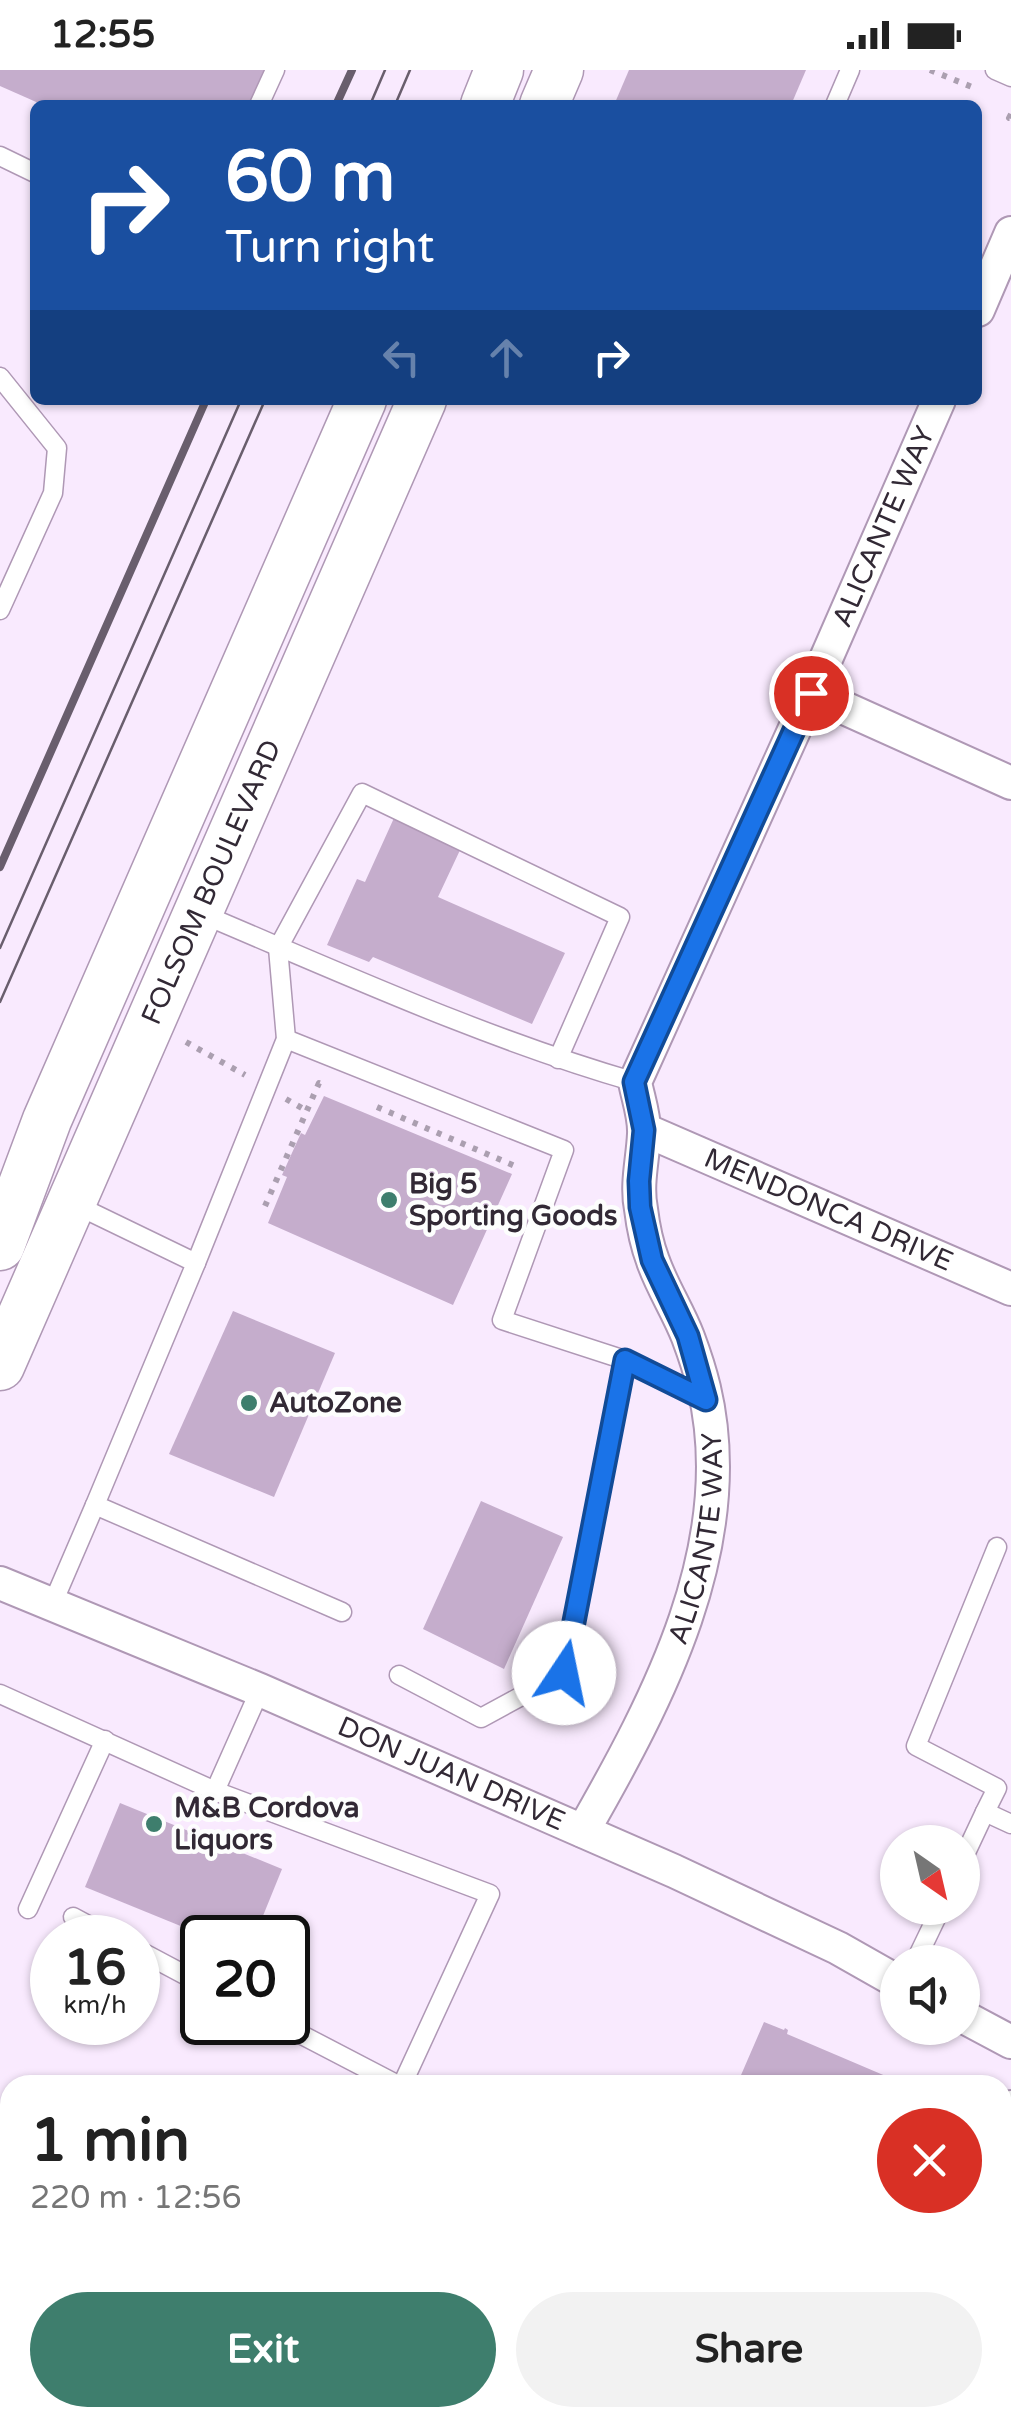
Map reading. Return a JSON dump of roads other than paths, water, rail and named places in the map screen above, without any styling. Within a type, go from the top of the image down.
[{"type":"main road","points":[[487,100],[499,70]]},
{"type":"main road","points":[[546,100],[559,70]]},
{"type":"main road","name":"FOLSOM BOULEVARD","points":[[0,1246],[47,1120],[360,405]]},
{"type":"main road","name":"FOLSOM BOULEVARD","points":[[0,1366],[420,405]]},
{"type":"street","points":[[982,301],[1011,233]]},
{"type":"street","name":"ALICANTE WAY","points":[[584,1831],[622,1763],[663,1674],[694,1594],[708,1534],[712,1443],[706,1400],[688,1336],[652,1260],[640,1207],[644,1130],[634,1082],[811,693],[936,405]]},
{"type":"street","points":[[811,693],[1011,783]]},
{"type":"street","name":"MENDONCA DRIVE","points":[[644,1130],[1011,1290]]},
{"type":"street","name":"DON JUAN DRIVE","points":[[0,1583],[260,1690],[584,1831],[838,1948],[880,1972]]},
{"type":"street","points":[[980,2026],[1011,2042]]},
{"type":"lane","points":[[261,100],[275,70]]},
{"type":"lane","points":[[837,100],[850,70]]},
{"type":"lane","points":[[995,70],[1011,77]]},
{"type":"lane","points":[[0,156],[30,171]]},
{"type":"lane","points":[[0,377],[8,395],[56,448],[52,494],[0,610]]},
{"type":"lane","points":[[52,1606],[286,1039],[278,948],[362,792],[620,917],[558,1059]]},
{"type":"lane","points":[[199,913],[558,1059],[634,1082]]},
{"type":"lane","points":[[286,1039],[564,1150],[502,1320],[625,1360],[706,1400]]},
{"type":"lane","points":[[71,1202],[196,1263]]},
{"type":"lane","points":[[398,1675],[481,1718],[564,1673],[625,1360]]},
{"type":"lane","points":[[95,1504],[342,1612]]},
{"type":"lane","points":[[980,1825],[998,1788],[916,1746],[997,1547]]},
{"type":"lane","points":[[216,1790],[260,1690]]},
{"type":"lane","points":[[0,1694],[216,1790],[490,1894],[405,2075]]},
{"type":"lane","points":[[28,1909],[105,1740]]},
{"type":"lane","points":[[986,1812],[1011,1824]]},
{"type":"lane","points":[[310,2039],[380,2075]]},
{"type":"tram line","points":[[372,100],[385,70]]},
{"type":"tram line","points":[[397,100],[410,70]]},
{"type":"tram line","points":[[0,948],[239,405]]},
{"type":"tram line","points":[[0,1002],[263,405]]},
{"type":"railway","points":[[338,100],[352,70]]},
{"type":"railway","points":[[0,867],[204,405]]},
{"type":"place","name":"Big 5 Sporting Goods","points":[[389,1200]]},
{"type":"place","name":"AutoZone","points":[[249,1403]]},
{"type":"place","name":"M&B Cordova Liquors","points":[[154,1824]]}]
